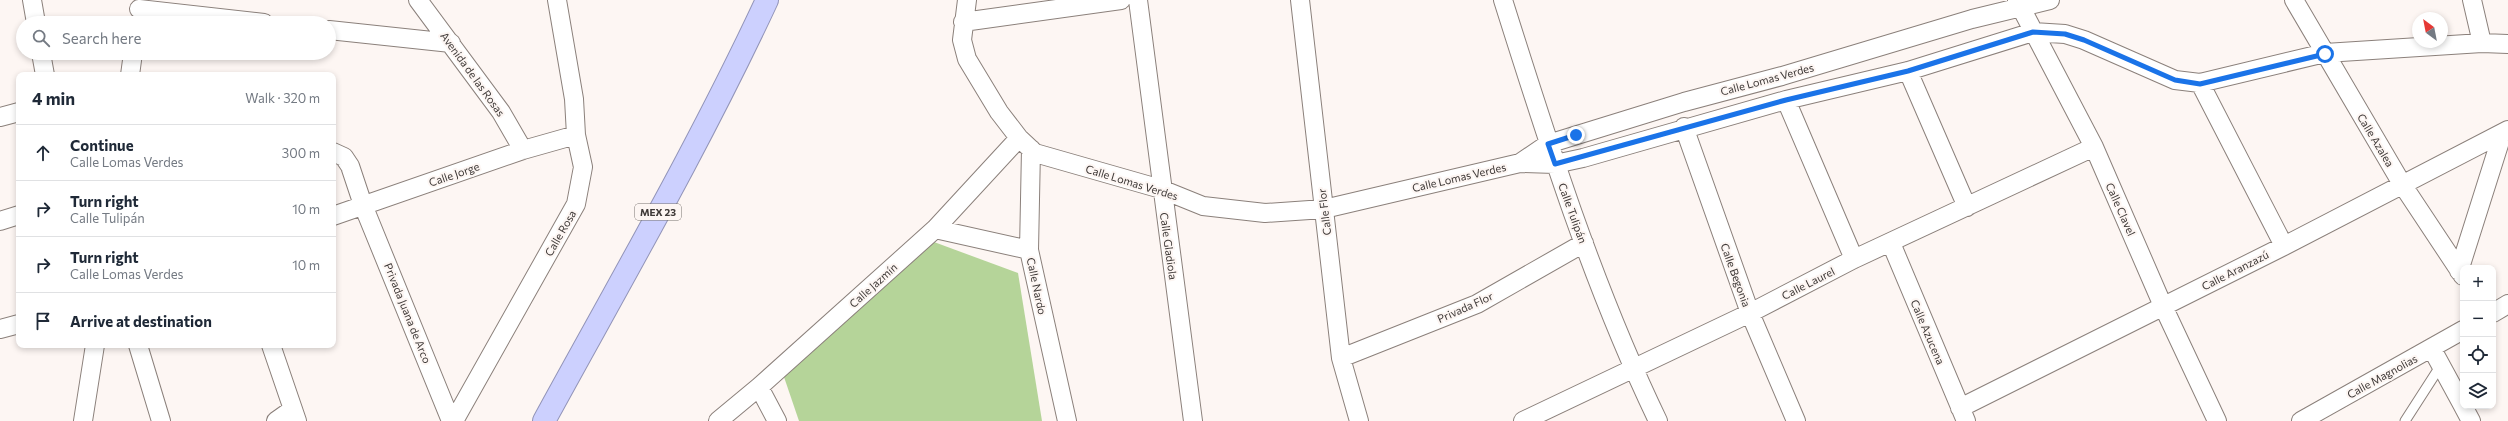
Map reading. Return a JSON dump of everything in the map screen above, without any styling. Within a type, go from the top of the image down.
[{"type":"highway","name":"MEX 23","points":[[544,421],[720,96],[767,0]]},
{"type":"street","points":[[32,0],[35,16]]},
{"type":"street","name":"Avenida de las Rosas","points":[[418,0],[501,112],[523,150]]},
{"type":"street","name":"Calle Rosa","points":[[454,421],[576,204],[583,167],[576,135],[574,99],[557,0]]},
{"type":"street","name":"Calle Lomas Verdes","points":[[967,0],[963,22],[962,40],[967,59],[989,97],[1025,144],[1035,153],[1161,189],[1203,206],[1265,213],[1324,209],[1520,163],[1555,164],[1684,127],[1786,100],[1908,71],[2033,32],[2065,34],[2084,40],[2175,80],[2200,84],[2325,54],[2482,43],[2508,44]]},
{"type":"street","points":[[963,22],[1121,0]]},
{"type":"street","name":"Calle Gladiola","points":[[1138,0],[1161,189],[1193,421]]},
{"type":"street","name":"Calle Flor","points":[[1300,0],[1341,358],[1359,421]]},
{"type":"street","name":"Calle Tulipán","points":[[1503,0],[1548,144],[1584,244],[1633,369],[1658,421]]},
{"type":"street","name":"Calle Lomas Verdes","points":[[1520,163],[1548,144],[1684,102],[2018,4],[2050,0]]},
{"type":"street","name":"Calle Azalea","points":[[2294,0],[2402,184],[2460,272]]},
{"type":"street","points":[[2472,0],[2482,43]]},
{"type":"street","name":"Calle Clavel","points":[[2018,4],[2094,147],[2163,306],[2217,421]]},
{"type":"street","points":[[138,11],[190,16]]},
{"type":"street","points":[[336,31],[451,43]]},
{"type":"street","points":[[42,60],[44,72]]},
{"type":"street","points":[[130,72],[132,60]]},
{"type":"street","points":[[1908,71],[1967,207]]},
{"type":"street","points":[[2200,84],[2284,246]]},
{"type":"street","points":[[1786,100],[1854,259]]},
{"type":"street","points":[[0,118],[16,113]]},
{"type":"street","name":"Calle Begonia","points":[[1684,127],[1750,313],[1796,421]]},
{"type":"street","points":[[2464,265],[2505,132]]},
{"type":"street","name":"Calle Aranzazú","points":[[1963,415],[2163,306],[2284,246],[2505,132]]},
{"type":"street","name":"Calle Jorge","points":[[336,215],[523,150],[576,135]]},
{"type":"street","name":"Calle Jazmín","points":[[718,421],[759,387],[935,229],[1025,144]]},
{"type":"street","name":"Calle Nardo","points":[[1025,144],[1029,250],[1067,421]]},
{"type":"street","name":"Calle Laurel","points":[[1523,421],[1750,313],[1854,259],[2094,147]]},
{"type":"street","name":"Privada Juana de Arco","points":[[336,153],[344,157],[451,421]]},
{"type":"street","points":[[0,221],[16,216]]},
{"type":"street","points":[[935,229],[1029,250]]},
{"type":"street","name":"Calle Azucena","points":[[1891,243],[1963,415]]},
{"type":"street","name":"Privada Flor","points":[[1341,358],[1477,304],[1584,244]]},
{"type":"street","points":[[2496,311],[2508,304]]},
{"type":"street","points":[[0,329],[16,325]]},
{"type":"street","name":"Calle Magnolias","points":[[2301,421],[2432,349],[2460,332]]},
{"type":"street","points":[[83,421],[95,348]]},
{"type":"street","points":[[139,348],[161,421]]},
{"type":"street","points":[[272,348],[295,415],[276,421]]},
{"type":"street","points":[[2432,349],[2460,400]]},
{"type":"street","points":[[759,387],[776,421]]},
{"type":"street","points":[[2465,409],[2471,421]]},
{"type":"lane","points":[[2405,421],[2441,365]]},
{"type":"green space","points":[[934,242],[1018,273],[1042,421],[799,421],[784,377]]},
{"type":"route","points":[[1576,135],[1548,144],[1555,164],[1583,158],[1684,127],[1786,100],[1908,71],[1982,50],[2033,32],[2065,34],[2084,40],[2175,80],[2200,84],[2325,54]]}]
